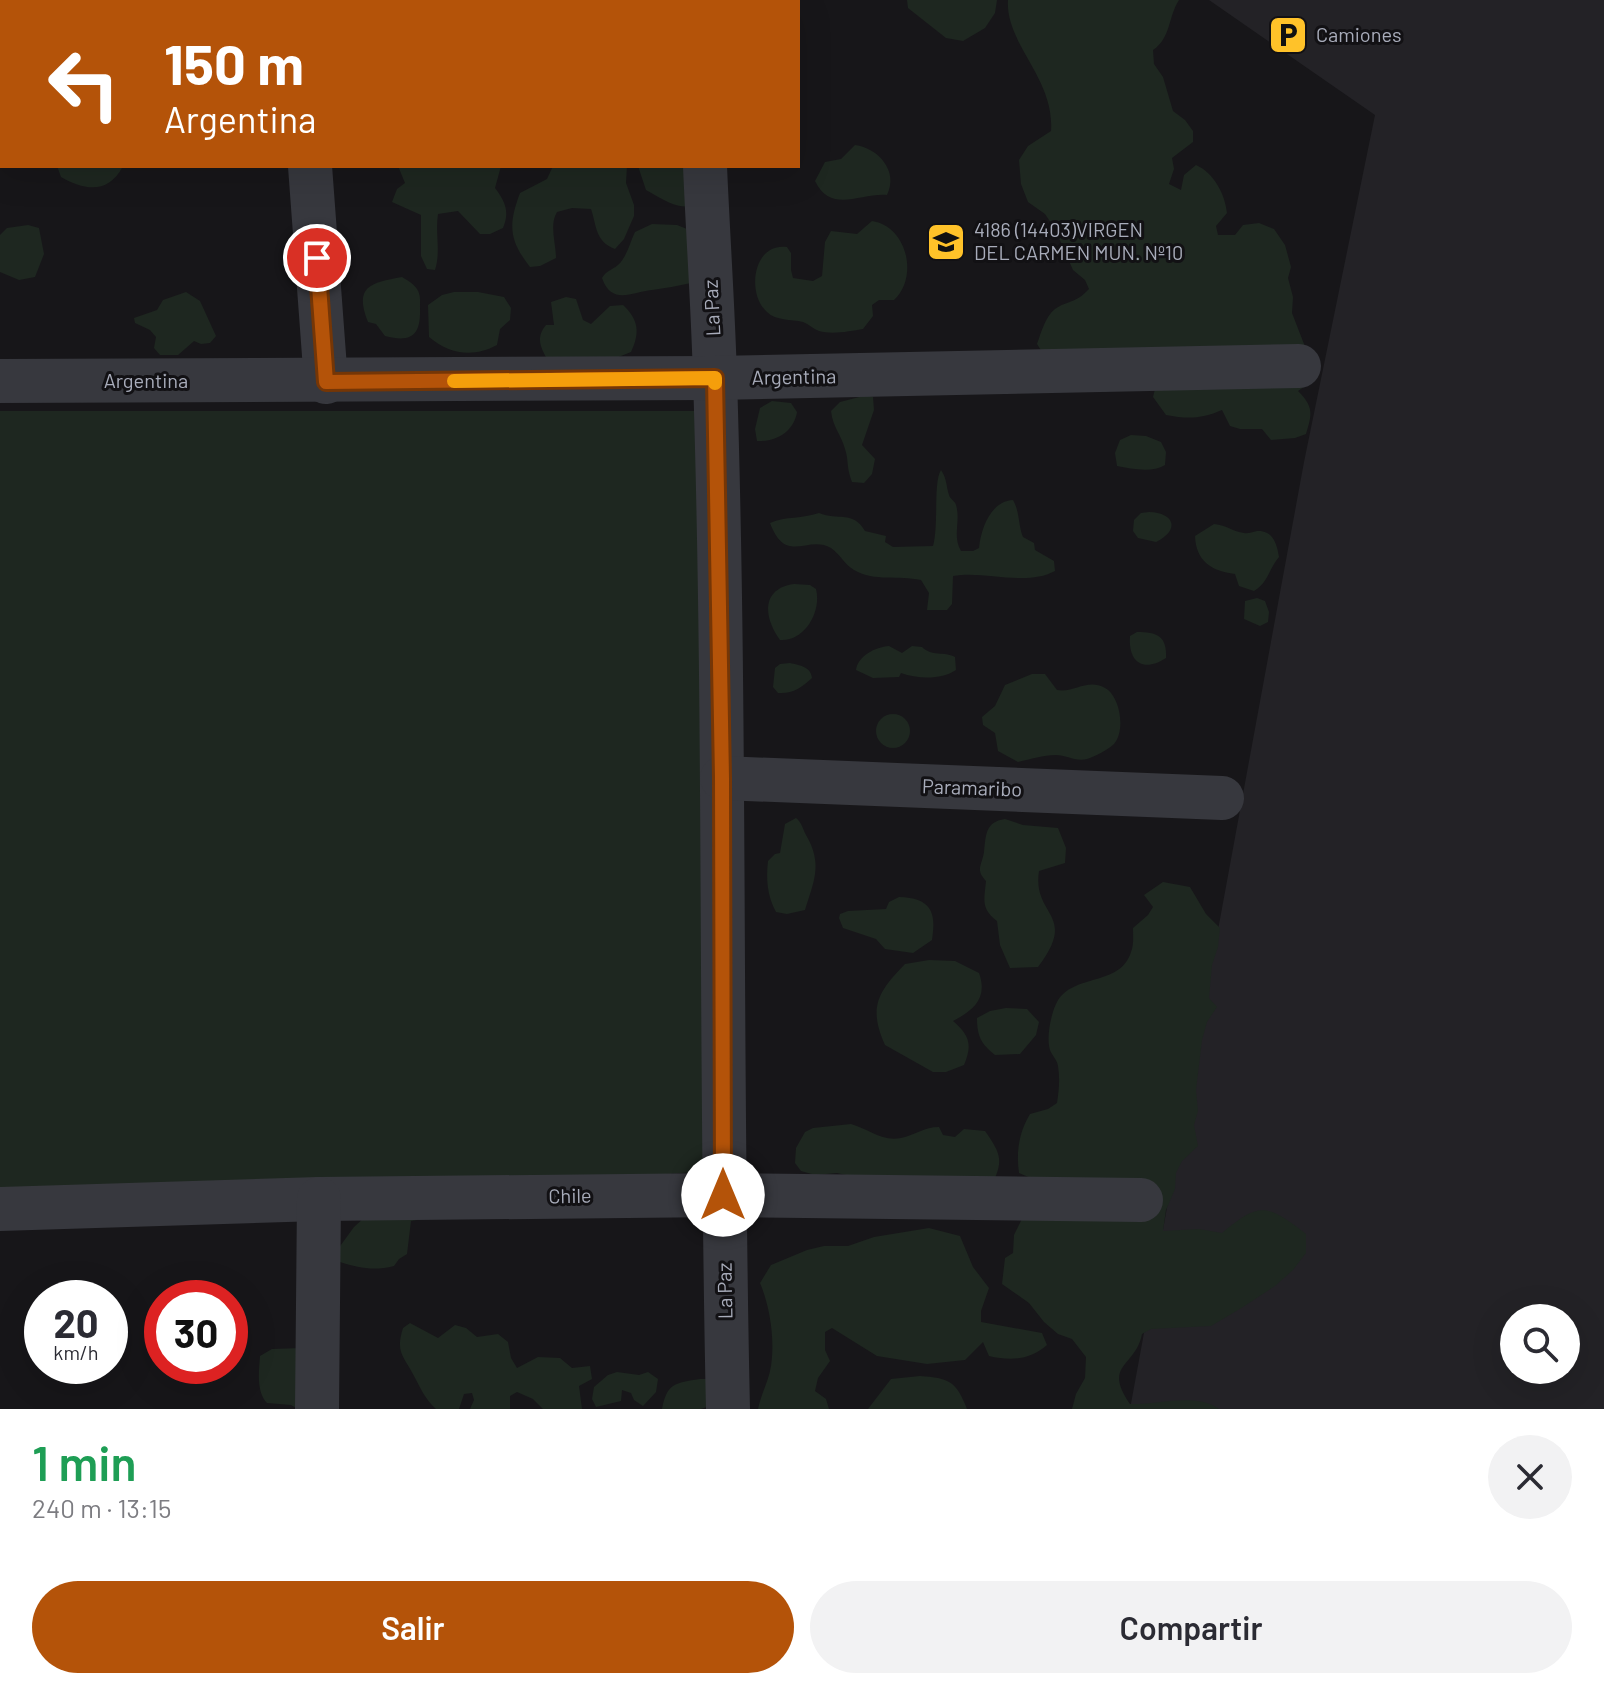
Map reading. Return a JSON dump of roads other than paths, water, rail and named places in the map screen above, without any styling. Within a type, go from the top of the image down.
[{"type":"street","points":[[310,168],[326,382]]},
{"type":"street","name":"La Paz","points":[[705,168],[715,378],[728,1409]]},
{"type":"street","name":"Argentina","points":[[0,381],[715,378],[1299,366]]},
{"type":"street","name":"Paramaribo","points":[[722,778],[1222,798]]},
{"type":"street","name":"Chile","points":[[0,1209],[319,1199],[723,1195],[1141,1200]]},
{"type":"street","points":[[317,1409],[319,1199]]},
{"type":"place","name":"Camiones","points":[[1288,35]]},
{"type":"place","name":"4186 (14403)VIRGEN DEL CARMEN MUN. Nº10","points":[[946,242]]}]
